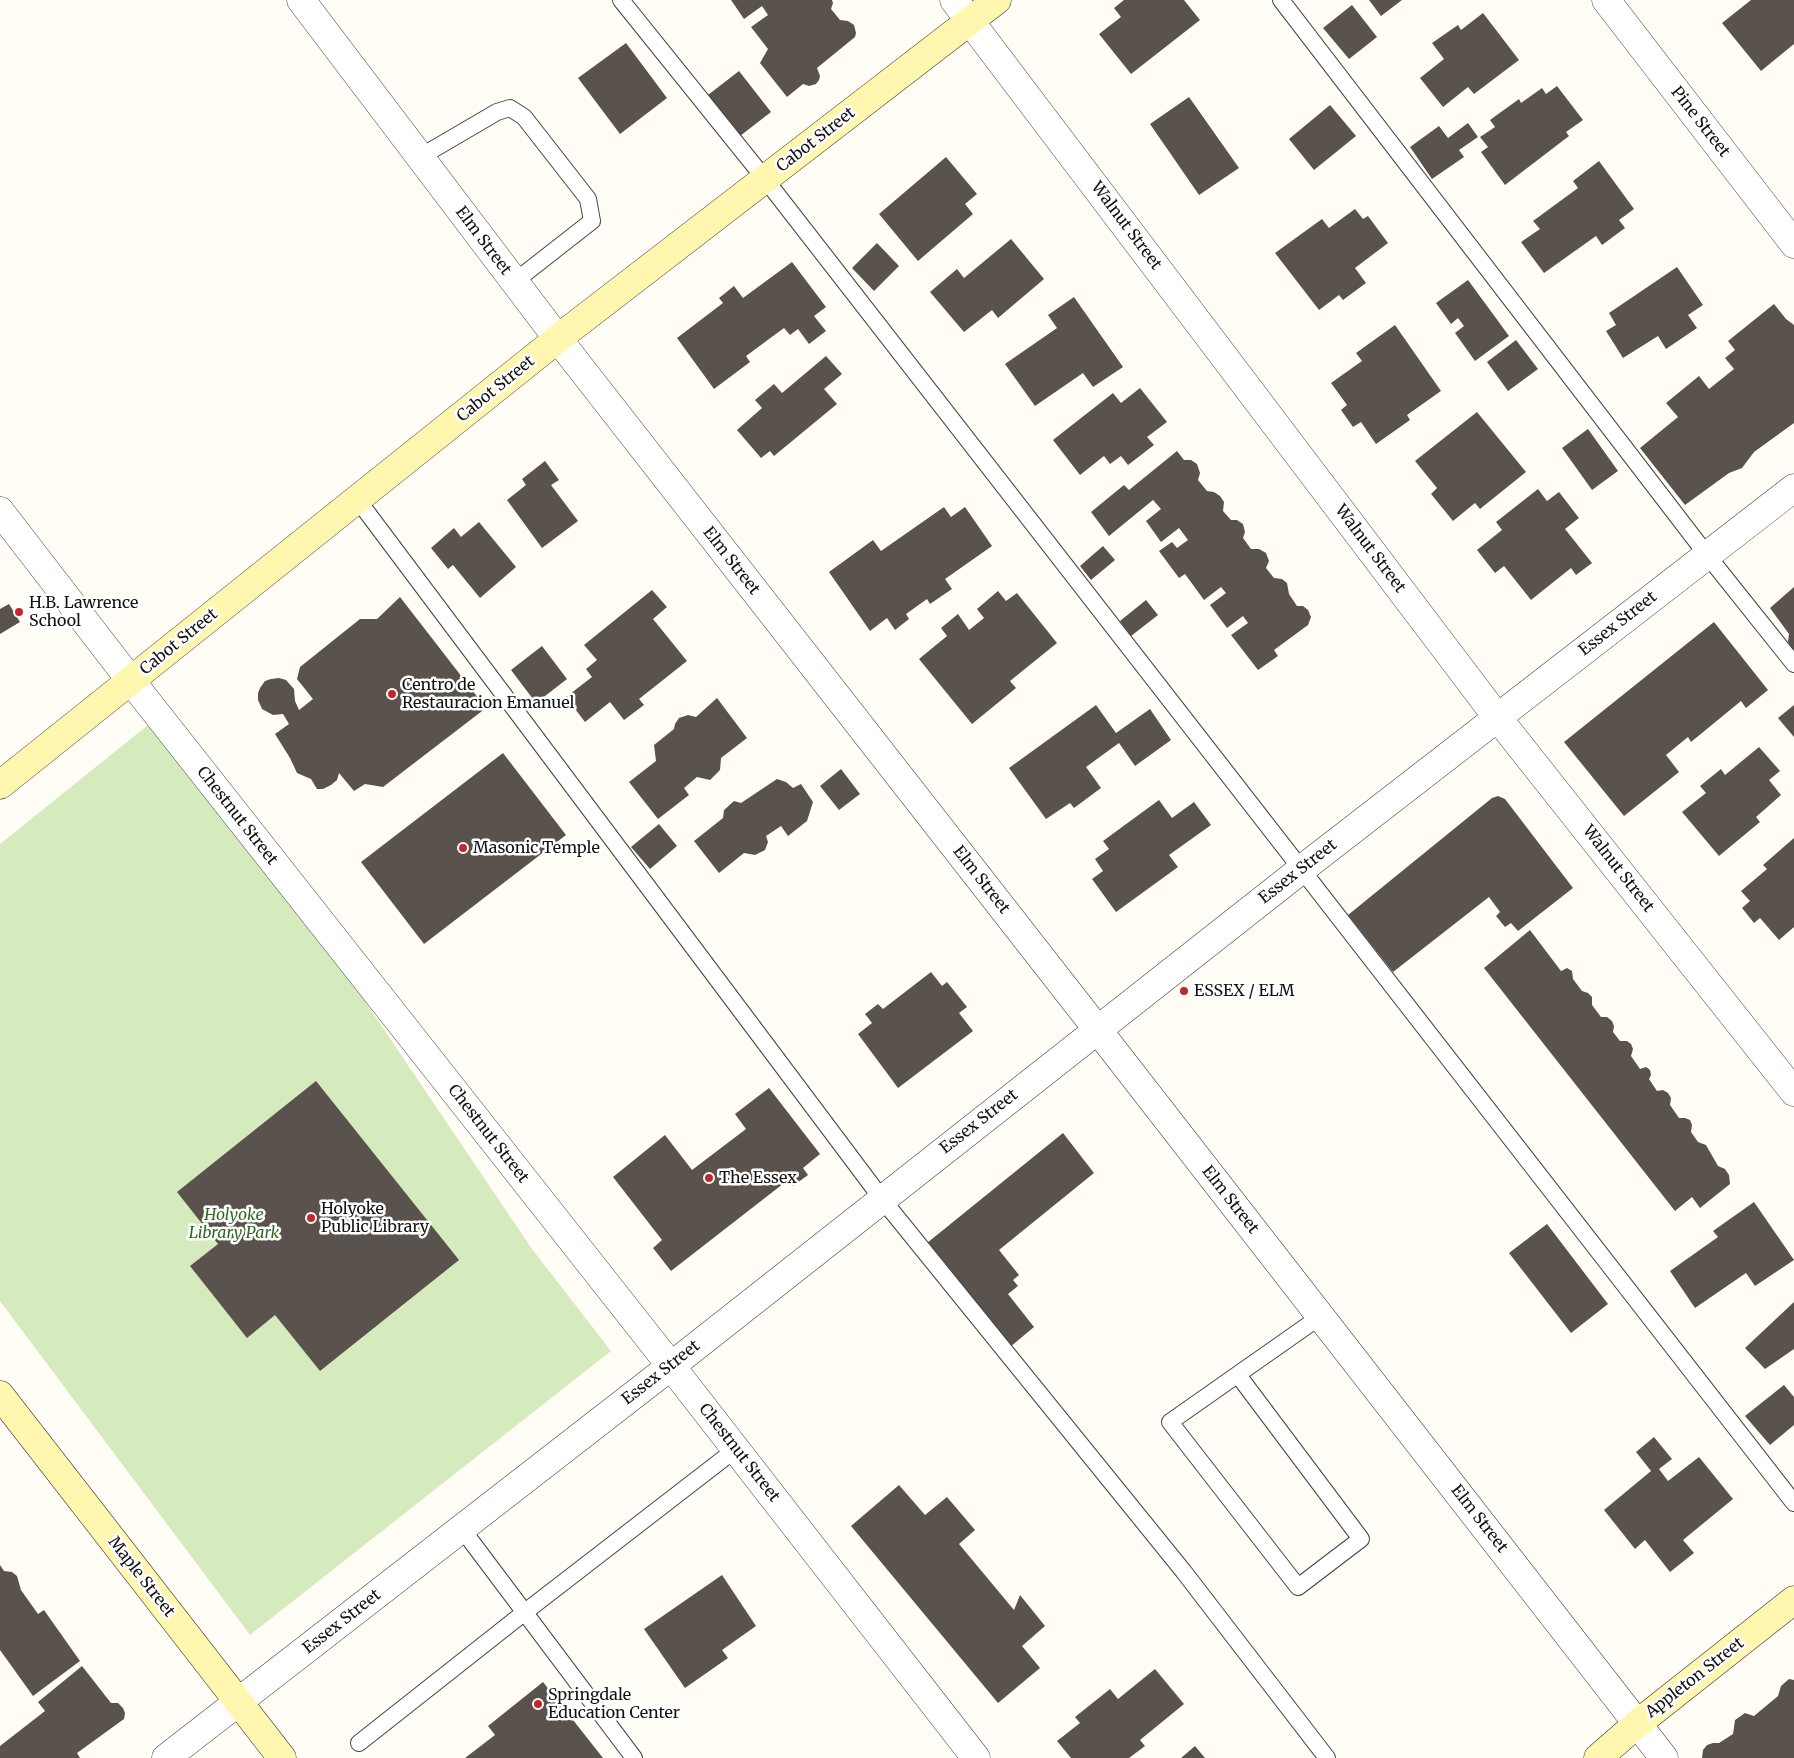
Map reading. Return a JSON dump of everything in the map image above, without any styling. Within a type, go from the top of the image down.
[{"type":"main road","name":"Cabot Street","points":[[0,785],[558,339],[766,179],[963,10],[998,0]]},
{"type":"main road","name":"Maple Street","points":[[0,1395],[282,1758]]},
{"type":"main road","name":"Appleton Street","points":[[1598,1758],[1637,1724],[1794,1600]]},
{"type":"street","name":"Elm Street","points":[[301,0],[558,339],[1664,1758]]},
{"type":"street","name":"Pine Street","points":[[1606,0],[1794,244]]},
{"type":"street","name":"Walnut Street","points":[[963,10],[1497,717],[1794,1092]]},
{"type":"street","name":"Essex Street","points":[[166,1758],[671,1366],[1302,869],[1794,488]]},
{"type":"street","name":"Chestnut Street","points":[[0,511],[131,681],[671,1366],[976,1758]]},
{"type":"lane","points":[[622,0],[766,179],[1794,1503]]},
{"type":"lane","points":[[1281,0],[1707,555],[1794,664]]},
{"type":"lane","points":[[420,157],[497,112],[510,108],[524,118],[588,199],[592,221],[514,282]]},
{"type":"lane","points":[[357,500],[882,1199],[1184,1572],[1327,1758]]},
{"type":"lane","points":[[1238,1375],[1361,1539],[1298,1587],[1170,1422],[1321,1316]]},
{"type":"lane","points":[[360,1743],[525,1612],[736,1449]]},
{"type":"lane","points":[[462,1529],[634,1758]]},
{"type":"green space","name":"Holyoke Library Park","points":[[148,725],[362,997],[532,1249],[611,1351],[250,1635],[0,1301],[0,844]]},
{"type":"building","points":[[731,0],[832,0],[831,9],[840,20],[848,21],[854,25],[855,37],[817,68],[820,76],[816,84],[809,86],[803,84],[787,97],[760,63],[768,49],[751,27],[768,15],[762,6],[744,19]]},
{"type":"building","points":[[1124,0],[1184,0],[1200,20],[1131,74],[1099,34],[1121,17],[1114,8]]},
{"type":"building","points":[[1369,0],[1402,0],[1381,16]]},
{"type":"building","points":[[1751,0],[1794,0],[1794,44],[1761,71],[1722,23]]},
{"type":"building","points":[[1352,5],[1377,37],[1349,59],[1323,28]]},
{"type":"building","points":[[1483,13],[1519,60],[1474,94],[1468,87],[1443,107],[1420,78],[1444,59],[1432,43],[1458,25],[1461,30]]},
{"type":"building","points":[[626,43],[667,98],[620,134],[578,78]]},
{"type":"building","points":[[739,71],[771,112],[740,136],[708,95]]},
{"type":"building","points":[[1557,86],[1583,120],[1566,132],[1569,136],[1505,185],[1481,152],[1488,147],[1480,137],[1495,127],[1490,120],[1519,99],[1521,103],[1542,88],[1546,94]]},
{"type":"building","points":[[1189,97],[1239,168],[1199,195],[1150,124]]},
{"type":"building","points":[[1330,105],[1356,136],[1314,170],[1289,139]]},
{"type":"building","points":[[1468,123],[1478,137],[1459,150],[1464,157],[1432,179],[1410,147],[1439,126],[1448,138]]},
{"type":"building","points":[[946,157],[977,194],[965,204],[973,214],[918,261],[879,214]]},
{"type":"building","points":[[1599,161],[1634,209],[1619,220],[1625,228],[1602,245],[1596,236],[1544,273],[1521,242],[1540,229],[1533,221],[1578,188],[1573,181]]},
{"type":"building","points":[[1355,209],[1363,219],[1368,216],[1388,243],[1355,268],[1366,283],[1343,300],[1339,295],[1319,310],[1275,253],[1322,219],[1329,228]]},
{"type":"building","points":[[1011,239],[1044,279],[998,318],[992,310],[964,332],[930,292],[957,269],[964,278]]},
{"type":"building","points":[[877,243],[899,266],[874,291],[852,268]]},
{"type":"building","points":[[792,262],[826,307],[814,316],[826,331],[809,344],[798,329],[790,335],[784,328],[746,356],[750,362],[714,389],[677,338],[723,303],[719,298],[734,286],[743,298]]},
{"type":"building","points":[[1677,267],[1703,305],[1688,315],[1697,328],[1666,349],[1658,336],[1623,358],[1606,331],[1616,325],[1609,313]]},
{"type":"building","points":[[1468,280],[1509,336],[1475,361],[1455,333],[1464,326],[1458,318],[1451,324],[1436,303]]},
{"type":"building","points":[[1074,297],[1123,367],[1093,387],[1083,373],[1035,406],[1005,364],[1057,328],[1048,315]]},
{"type":"building","points":[[1774,304],[1786,319],[1794,325],[1794,423],[1754,452],[1742,468],[1729,473],[1685,505],[1640,448],[1678,417],[1666,403],[1699,376],[1709,389],[1734,369],[1725,358],[1735,350],[1728,341]]},
{"type":"building","points":[[1395,325],[1441,391],[1407,415],[1410,420],[1376,444],[1361,422],[1353,427],[1341,410],[1347,405],[1331,383],[1362,361],[1356,353]]},
{"type":"building","points":[[1516,340],[1538,369],[1508,391],[1487,362]]},
{"type":"building","points":[[826,356],[842,374],[824,389],[837,404],[774,456],[770,451],[761,458],[737,430],[762,408],[755,400],[774,384],[782,393]]},
{"type":"building","points":[[1140,388],[1167,422],[1147,437],[1154,445],[1128,465],[1121,456],[1110,464],[1104,456],[1080,475],[1053,440],[1113,393],[1121,403]]},
{"type":"building","points":[[1477,412],[1526,472],[1480,509],[1475,503],[1453,521],[1431,494],[1437,488],[1415,461]]},
{"type":"building","points":[[1588,429],[1618,471],[1592,490],[1562,448]]},
{"type":"building","points":[[1177,451],[1184,460],[1191,460],[1197,464],[1200,473],[1198,480],[1207,491],[1214,492],[1220,496],[1224,502],[1223,511],[1231,520],[1237,520],[1243,524],[1245,532],[1243,538],[1251,549],[1259,549],[1266,553],[1269,561],[1266,568],[1274,578],[1282,579],[1287,583],[1289,594],[1297,606],[1303,606],[1308,610],[1311,617],[1308,625],[1274,650],[1278,656],[1258,670],[1231,635],[1248,623],[1243,616],[1227,628],[1210,605],[1226,593],[1221,587],[1204,600],[1185,574],[1179,578],[1159,551],[1172,542],[1177,548],[1188,540],[1179,528],[1161,542],[1146,521],[1161,509],[1153,500],[1109,536],[1091,512],[1124,485],[1129,490]]},
{"type":"building","points":[[545,461],[559,480],[551,485],[578,521],[542,548],[507,500],[526,485],[522,479]]},
{"type":"building","points":[[1538,489],[1547,501],[1559,492],[1579,518],[1565,529],[1592,563],[1576,575],[1571,568],[1531,600],[1504,566],[1495,573],[1477,550],[1502,530],[1496,522]]},
{"type":"building","points":[[944,507],[951,517],[965,507],[992,546],[945,579],[952,589],[930,604],[927,599],[906,614],[909,619],[895,630],[887,618],[870,631],[829,572],[873,540],[881,551]]},
{"type":"building","points":[[479,522],[516,567],[480,598],[453,565],[448,569],[431,548],[454,528],[461,537]]},
{"type":"building","points":[[1103,546],[1115,560],[1091,580],[1080,566]]},
{"type":"building","points":[[1794,587],[1794,651],[1788,642],[1789,634],[1770,608]]},
{"type":"building","points":[[652,590],[667,607],[653,619],[687,661],[639,699],[644,705],[624,720],[610,702],[585,722],[566,697],[592,677],[586,669],[597,660],[584,645]]},
{"type":"building","points":[[998,591],[1006,601],[1017,593],[1057,643],[1010,681],[1016,688],[972,724],[919,659],[947,636],[941,628],[958,614],[969,630],[984,618],[977,609]]},
{"type":"building","name":"Centro de Restauracion Emanuel","points":[[400,597],[486,708],[383,787],[365,784],[354,791],[339,773],[337,780],[331,785],[323,789],[317,789],[311,779],[297,773],[275,734],[289,724],[283,714],[273,715],[262,709],[258,700],[260,688],[265,681],[271,679],[279,678],[286,680],[294,689],[295,701],[299,710],[313,699],[297,679],[300,667],[360,619],[377,619]]},
{"type":"building","points":[[1146,600],[1158,615],[1131,636],[1120,621]]},
{"type":"building","points":[[9,604],[20,622],[0,634],[0,609]]},
{"type":"building","points":[[1714,622],[1768,690],[1746,708],[1741,701],[1691,742],[1688,737],[1666,755],[1679,772],[1624,816],[1564,742]]},
{"type":"building","points":[[542,646],[567,679],[536,703],[511,670]]},
{"type":"building","points":[[717,698],[747,738],[721,758],[720,770],[710,780],[697,777],[684,788],[689,795],[658,819],[629,782],[656,761],[654,745],[674,729],[679,718],[688,715],[696,717]]},
{"type":"building","points":[[1096,705],[1116,733],[1150,709],[1171,740],[1135,766],[1119,743],[1086,767],[1101,788],[1074,808],[1070,803],[1046,819],[1009,768]]},
{"type":"building","points":[[1794,705],[1794,737],[1778,718]]},
{"type":"building","points":[[1759,747],[1780,771],[1769,780],[1781,795],[1756,817],[1760,822],[1719,856],[1682,812],[1706,793],[1700,786],[1721,769],[1725,775]]},
{"type":"building","name":"Masonic Temple","points":[[503,753],[566,835],[424,944],[361,862]]},
{"type":"building","points":[[841,769],[860,794],[839,810],[820,786]]},
{"type":"building","points":[[777,779],[786,782],[793,788],[801,784],[813,802],[807,821],[788,836],[781,826],[766,836],[768,842],[765,850],[755,855],[744,853],[719,873],[694,841],[723,818],[724,810],[734,801],[741,803]]},
{"type":"building","points":[[1498,796],[1505,799],[1573,888],[1518,931],[1511,923],[1505,927],[1496,916],[1500,912],[1489,897],[1393,972],[1348,915],[1492,798]]},
{"type":"building","points":[[1159,800],[1172,818],[1194,802],[1211,825],[1169,855],[1178,867],[1116,912],[1092,879],[1103,871],[1095,859],[1109,849],[1103,841]]},
{"type":"building","points":[[659,824],[677,846],[650,869],[631,847]]},
{"type":"building","points":[[1794,838],[1794,927],[1779,940],[1760,918],[1754,923],[1742,908],[1750,901],[1741,891],[1767,869],[1763,865]]},
{"type":"building","points":[[1530,930],[1561,971],[1567,968],[1572,971],[1573,979],[1582,991],[1592,997],[1592,1005],[1601,1017],[1607,1017],[1612,1021],[1614,1026],[1613,1032],[1620,1041],[1627,1041],[1631,1044],[1633,1049],[1631,1056],[1640,1069],[1646,1067],[1650,1070],[1651,1075],[1649,1079],[1657,1091],[1663,1090],[1668,1093],[1671,1098],[1670,1105],[1679,1118],[1690,1120],[1692,1125],[1691,1132],[1698,1142],[1706,1145],[1718,1166],[1725,1169],[1729,1175],[1730,1184],[1700,1208],[1692,1197],[1675,1211],[1484,968]]},
{"type":"building","points":[[931,972],[942,986],[947,982],[967,1007],[959,1013],[973,1031],[898,1088],[858,1034],[872,1023],[865,1014],[878,1004],[883,1009]]},
{"type":"building","name":"Holyoke Public Library","points":[[316,1081],[459,1260],[320,1371],[275,1315],[247,1338],[190,1266],[218,1244],[177,1192]]},
{"type":"building","name":"The Essex","points":[[769,1088],[820,1154],[803,1168],[808,1175],[793,1186],[788,1180],[671,1271],[653,1248],[662,1240],[613,1177],[665,1135],[692,1170],[746,1129],[735,1114]]},
{"type":"building","points":[[1063,1133],[1094,1173],[999,1250],[1019,1275],[1013,1280],[1018,1286],[1008,1294],[1034,1327],[1010,1347],[927,1243]]},
{"type":"building","points":[[1754,1202],[1794,1260],[1755,1286],[1746,1273],[1695,1308],[1670,1271],[1718,1237],[1713,1231]]},
{"type":"building","points":[[1547,1224],[1608,1304],[1571,1333],[1509,1253]]},
{"type":"building","points":[[1794,1302],[1794,1349],[1765,1369],[1745,1348]]},
{"type":"building","points":[[1784,1385],[1794,1397],[1794,1425],[1770,1445],[1745,1416]]},
{"type":"building","points":[[1654,1437],[1672,1459],[1659,1469],[1668,1481],[1699,1457],[1733,1499],[1683,1540],[1694,1553],[1670,1572],[1645,1540],[1635,1549],[1604,1510],[1651,1471],[1636,1452]]},
{"type":"building","points":[[899,1485],[925,1515],[947,1497],[975,1530],[959,1544],[1014,1610],[1020,1595],[1045,1626],[1022,1646],[1040,1668],[998,1703],[851,1526]]},
{"type":"building","points":[[0,1565],[4,1571],[12,1572],[17,1576],[21,1590],[38,1614],[44,1610],[80,1661],[33,1696],[0,1650]]},
{"type":"building","points":[[722,1575],[756,1626],[722,1650],[728,1658],[685,1688],[644,1629]]},
{"type":"building","points":[[82,1666],[111,1703],[118,1703],[123,1708],[125,1713],[124,1719],[77,1753],[80,1758],[0,1758],[0,1746],[45,1711],[38,1702]]},
{"type":"building","points":[[1155,1669],[1184,1704],[1140,1740],[1145,1746],[1129,1758],[1071,1758],[1057,1741],[1080,1723],[1075,1717],[1110,1689],[1118,1699]]},
{"type":"building","points":[[1789,1679],[1794,1680],[1794,1758],[1702,1758],[1703,1750],[1707,1745],[1719,1743],[1733,1734],[1735,1720],[1745,1713],[1754,1716],[1778,1696],[1781,1686]]},
{"type":"building","name":"Springdale Education Center","points":[[543,1682],[603,1758],[465,1758],[495,1735],[488,1726]]},
{"type":"building","points":[[1195,1746],[1205,1758],[1181,1758]]},
{"type":"place","name":"H.B. Lawrence School","points":[[19,612]]},
{"type":"place","name":"Centro de Restauracion Emanuel","points":[[392,694]]},
{"type":"place","name":"Masonic Temple","points":[[463,848]]},
{"type":"place","name":"ESSEX / ELM","points":[[1184,991]]},
{"type":"place","name":"The Essex","points":[[709,1178]]},
{"type":"place","name":"Holyoke Public Library","points":[[311,1218]]},
{"type":"place","name":"Springdale Education Center","points":[[538,1704]]}]
